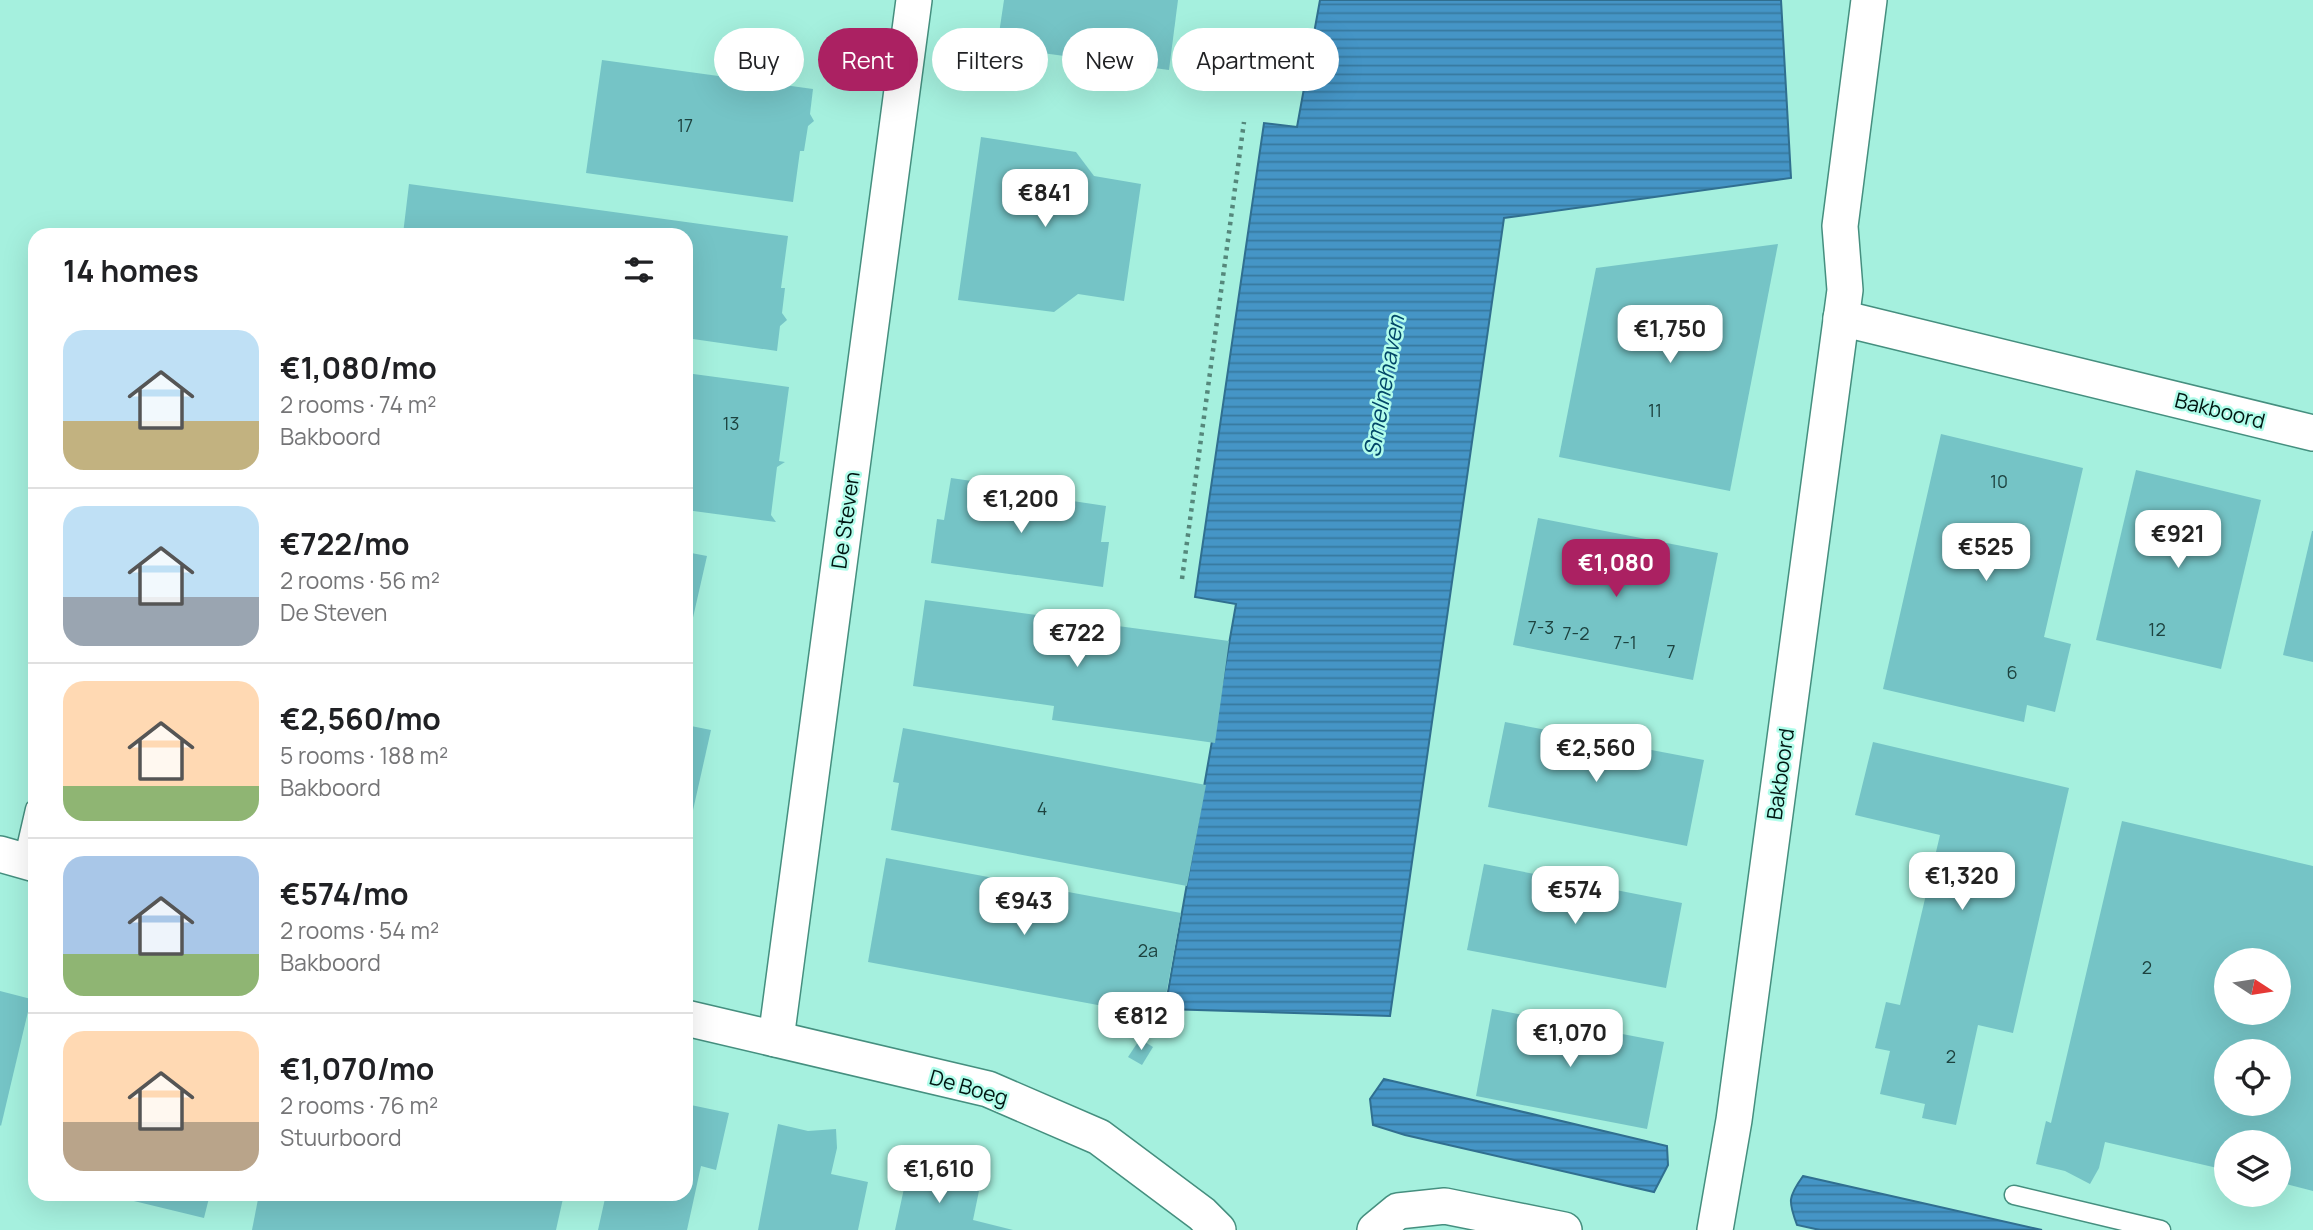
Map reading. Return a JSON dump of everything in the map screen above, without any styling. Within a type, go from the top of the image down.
[{"type":"street","name":"De Steven","points":[[776,1039],[914,0]]},
{"type":"street","name":"Bakboord","points":[[1715,1230],[1736,1106],[1845,290],[1840,226],[1869,0]]},
{"type":"street","name":"Bakboord","points":[[1841,318],[2313,433]]},
{"type":"street","name":"De Boeg","points":[[693,1020],[988,1088],[1099,1137],[1202,1213],[1218,1230]]},
{"type":"street","points":[[1375,1230],[1398,1211],[1446,1206],[1564,1230]]},
{"type":"lane","points":[[19,859],[28,831]]},
{"type":"lane","points":[[2014,1195],[2161,1230]]},
{"type":"path","points":[[1182,579],[1244,122]]},
{"type":"water","name":"Smelnehaven","points":[[1320,0],[1781,0],[1791,178],[1504,218],[1390,1016],[1165,1009],[1236,604],[1195,597],[1264,123],[1297,127],[1304,91],[1339,91],[1339,28],[1315,28]]},
{"type":"water","points":[[1384,1079],[1667,1146],[1668,1165],[1654,1192],[1405,1135],[1373,1125],[1370,1099]]},
{"type":"water","points":[[1803,1176],[2042,1230],[1820,1230],[1797,1225],[1791,1199]]},
{"type":"building","points":[[1004,0],[1178,0],[1174,28],[1172,28],[1169,70],[1158,69],[1158,28],[1062,28],[1062,56],[1048,54],[1048,28],[1000,28]]},
{"type":"building","points":[[602,60],[714,75],[714,91],[813,89],[810,114],[814,121],[808,126],[804,151],[800,151],[793,202],[586,173]]},
{"type":"building","points":[[981,137],[1076,152],[1094,176],[1141,184],[1124,301],[1078,294],[1054,312],[958,300]]},
{"type":"building","points":[[409,184],[788,236],[781,288],[785,288],[782,313],[787,320],[780,326],[777,351],[693,339],[693,228],[404,228]]},
{"type":"building","points":[[1778,244],[1730,491],[1559,457],[1596,268]]},
{"type":"building","points":[[693,374],[789,387],[779,461],[785,462],[777,467],[771,515],[776,522],[693,511]]},
{"type":"building","points":[[1941,434],[2083,468],[2044,637],[2071,644],[2055,712],[2027,705],[2024,722],[1883,689]]},
{"type":"building","points":[[2136,470],[2261,500],[2221,669],[2096,640]]},
{"type":"building","points":[[951,478],[1000,485],[999,490],[1106,506],[1101,542],[1109,542],[1103,587],[931,563],[937,519],[944,520]]},
{"type":"building","points":[[1538,518],[1718,553],[1693,680],[1513,645]]},
{"type":"building","points":[[2313,531],[2313,662],[2283,655]]},
{"type":"building","points":[[693,553],[707,556],[693,618]]},
{"type":"building","points":[[925,600],[1229,641],[1215,743],[1052,720],[1054,706],[913,686]]},
{"type":"building","points":[[1505,722],[1704,760],[1687,846],[1488,807]]},
{"type":"building","points":[[693,726],[711,730],[693,810]]},
{"type":"building","points":[[903,728],[1206,785],[1187,886],[891,830],[899,783],[893,782]]},
{"type":"building","points":[[1873,742],[2069,788],[2013,1033],[1978,1025],[1956,1125],[1922,1118],[1925,1104],[1880,1094],[1890,1051],[1875,1048],[1886,1002],[1900,1005],[1940,835],[1855,815]]},
{"type":"building","points":[[2122,821],[2313,866],[2313,1191],[2291,1185],[2291,1130],[2214,1130],[2214,1167],[2105,1142],[2099,1168],[2090,1184],[2065,1171],[2036,1164],[2046,1121],[2051,1123]]},
{"type":"building","points":[[886,858],[1181,913],[1162,1017],[868,962]]},
{"type":"building","points":[[1484,864],[1682,903],[1666,988],[1467,950]]},
{"type":"building","points":[[0,991],[28,998],[28,1012],[0,1125]]},
{"type":"building","points":[[1492,1009],[1664,1042],[1647,1129],[1476,1096]]},
{"type":"building","points":[[1140,1039],[1153,1047],[1142,1065],[1128,1057]]},
{"type":"building","points":[[693,1105],[729,1113],[716,1170],[701,1166],[687,1230],[598,1230],[604,1201],[693,1201]]},
{"type":"building","points":[[778,1124],[808,1131],[836,1129],[837,1148],[831,1174],[868,1182],[858,1230],[758,1230]]},
{"type":"building","points":[[908,1170],[980,1186],[973,1220],[1013,1230],[895,1230]]},
{"type":"building","points":[[134,1201],[208,1201],[204,1218]]},
{"type":"building","points":[[258,1201],[562,1201],[556,1230],[252,1230]]}]
